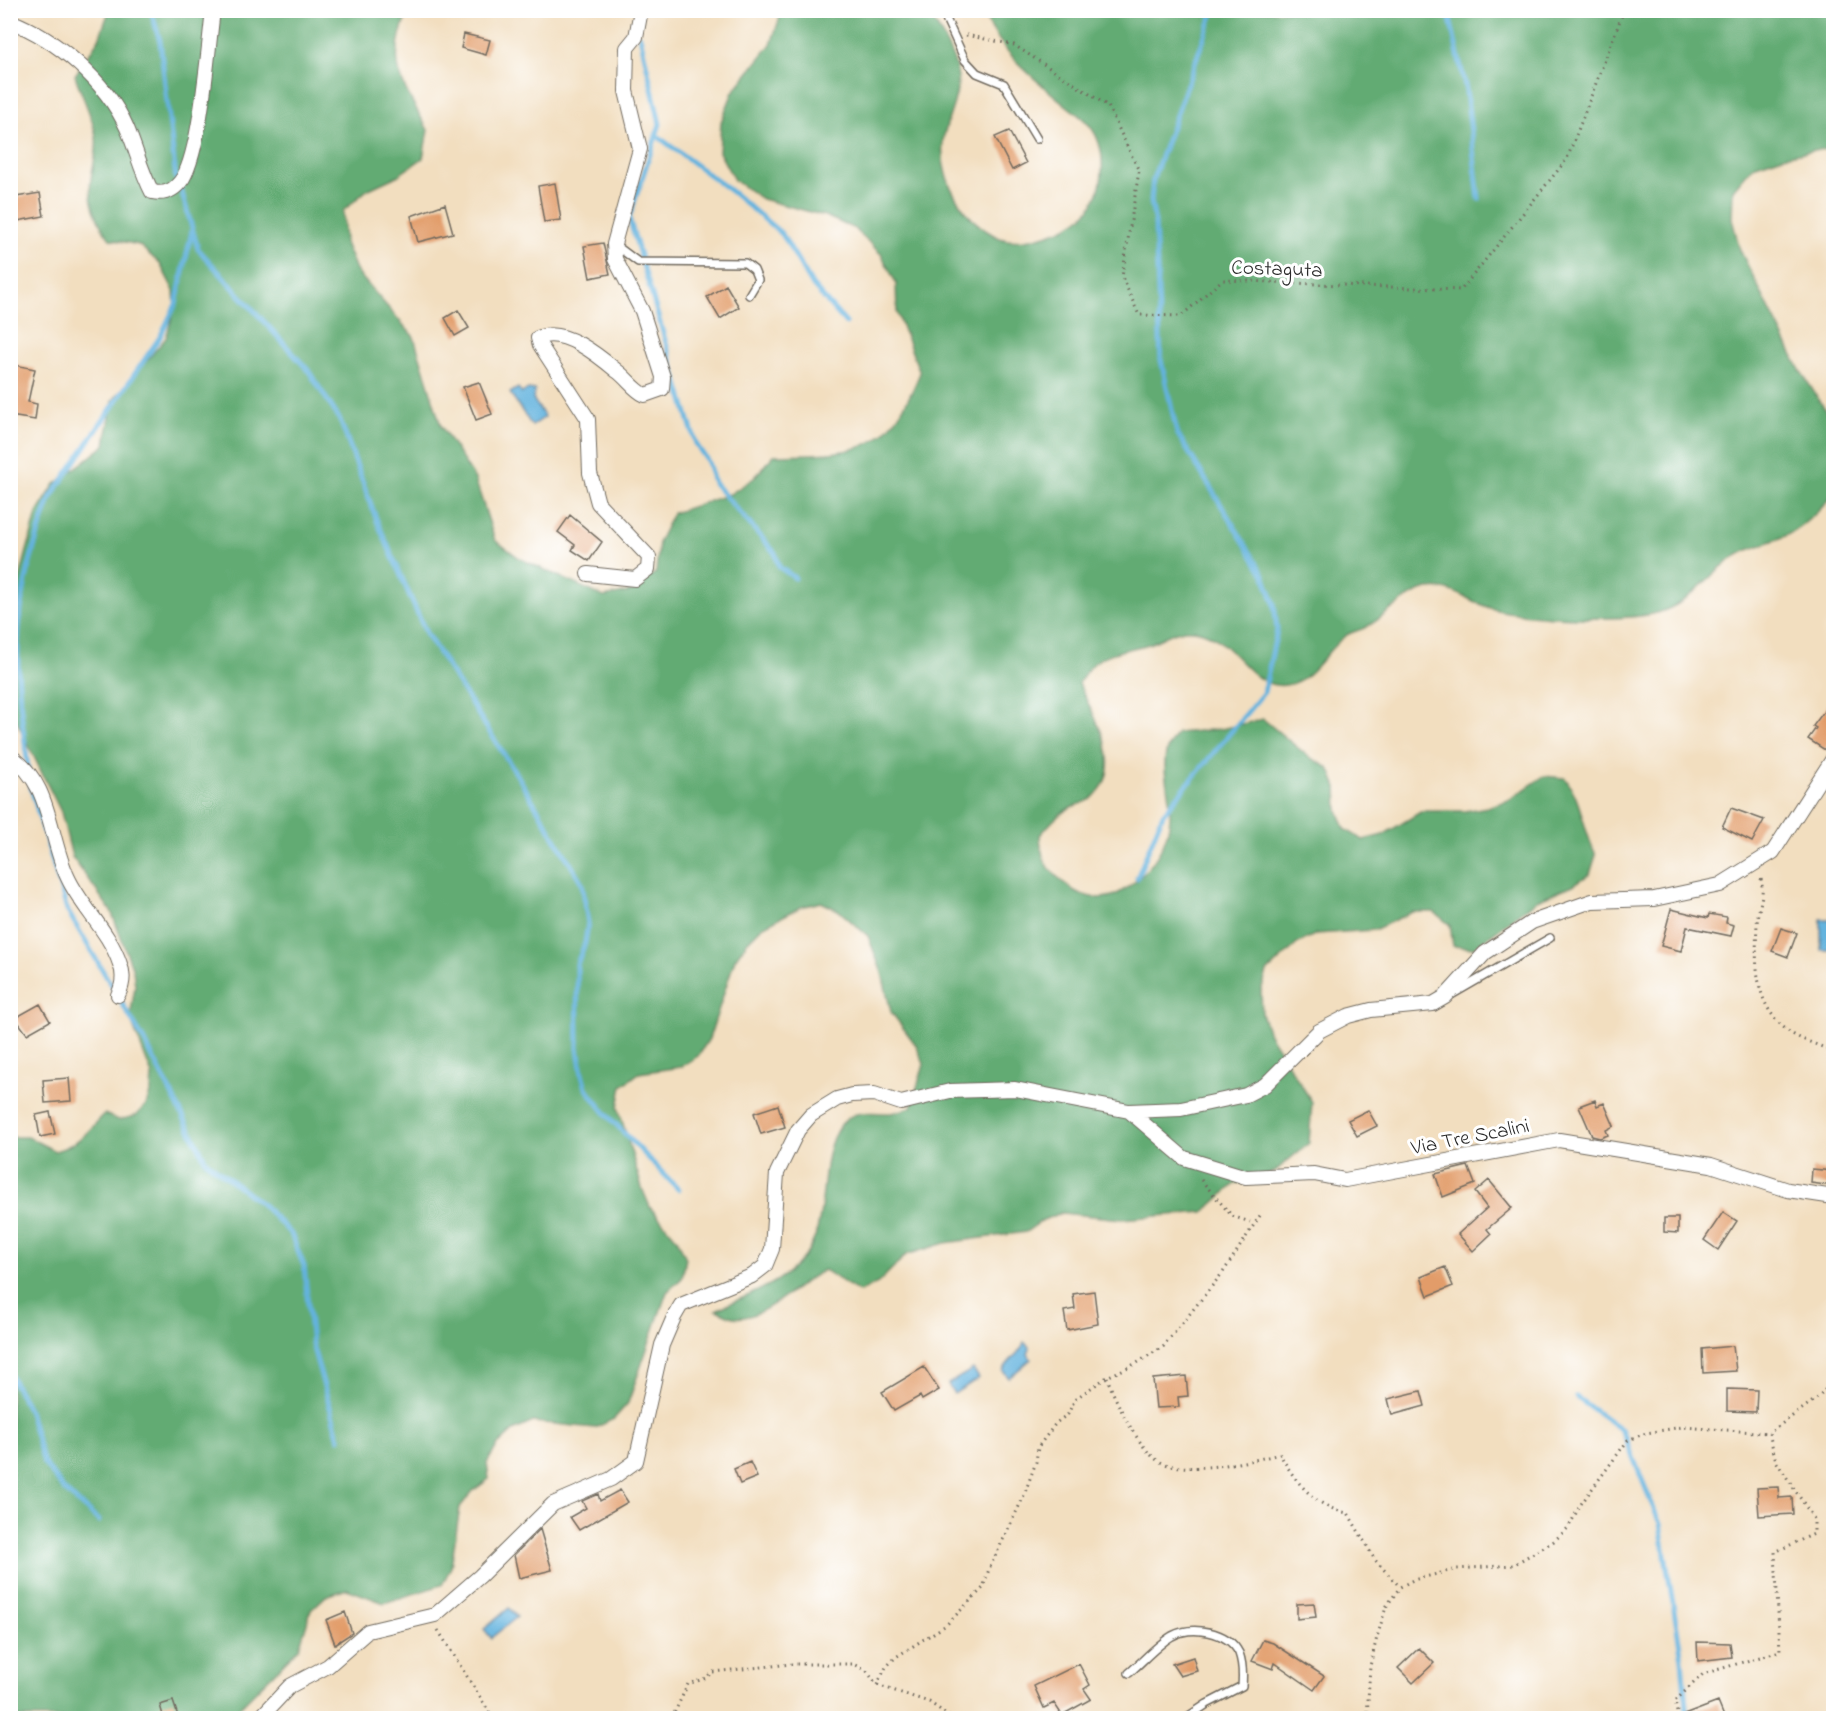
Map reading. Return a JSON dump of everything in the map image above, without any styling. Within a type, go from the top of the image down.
[{"type":"street","points":[[10,21],[29,29],[64,53],[86,71],[109,97],[126,127],[144,177],[153,192],[163,194],[171,190],[182,178],[192,154],[213,10]]},
{"type":"street","points":[[588,574],[634,579],[648,569],[649,557],[598,503],[590,473],[588,419],[540,345],[538,338],[550,335],[571,339],[618,371],[640,393],[651,395],[662,389],[663,377],[642,311],[615,259],[615,244],[640,149],[626,91],[627,48],[636,37],[641,10]]},
{"type":"street","points":[[13,757],[34,776],[66,875],[79,900],[112,945],[122,966],[123,984],[118,994]]},
{"type":"street","points":[[260,1719],[290,1686],[328,1666],[368,1631],[435,1615],[480,1576],[553,1504],[611,1479],[636,1461],[662,1345],[674,1317],[681,1305],[752,1276],[765,1266],[772,1249],[777,1173],[798,1130],[811,1115],[837,1100],[852,1095],[874,1094],[901,1104],[951,1091],[1015,1089],[1129,1111],[1180,1109],[1246,1095],[1265,1085],[1319,1030],[1348,1016],[1371,1010],[1433,1004],[1445,997],[1485,953],[1532,922],[1592,901],[1654,899],[1720,885],[1773,852],[1833,757]]},
{"type":"street","name":"Via Tre Scalini","points":[[1129,1111],[1184,1158],[1246,1177],[1314,1174],[1345,1180],[1558,1140],[1711,1164],[1788,1190],[1833,1197]]},
{"type":"lane","points":[[942,10],[965,60],[977,73],[1004,84],[1037,139]]},
{"type":"lane","points":[[615,244],[638,262],[745,263],[754,270],[759,280],[749,295]]},
{"type":"lane","points":[[1445,997],[1550,939]]},
{"type":"lane","points":[[1130,1673],[1170,1637],[1181,1632],[1197,1629],[1227,1641],[1238,1651],[1241,1659],[1242,1686],[1207,1704],[1186,1719]]},
{"type":"path","name":"Costaguta","points":[[951,30],[1014,45],[1108,106],[1139,171],[1122,277],[1139,315],[1181,316],[1222,280],[1461,290],[1568,159],[1624,10]]},
{"type":"path","points":[[1761,860],[1759,869],[1763,899],[1757,920],[1755,954],[1760,992],[1770,1011],[1785,1028],[1833,1053]]},
{"type":"path","points":[[1184,1158],[1189,1170],[1217,1196],[1232,1216],[1250,1222]]},
{"type":"path","points":[[877,1685],[886,1667],[896,1657],[946,1625],[983,1588],[989,1569],[1023,1498],[1036,1462],[1038,1447],[1056,1423],[1068,1414],[1075,1399],[1107,1377],[1137,1363],[1164,1346],[1224,1271],[1261,1214]]},
{"type":"path","points":[[1107,1377],[1146,1450],[1158,1461],[1193,1467],[1235,1463],[1280,1454],[1303,1488],[1316,1500],[1332,1510],[1348,1513],[1375,1560],[1400,1587]]},
{"type":"path","points":[[1367,1719],[1370,1666],[1377,1637],[1386,1608],[1400,1587],[1413,1580],[1450,1570],[1513,1565],[1554,1541],[1568,1528],[1581,1504],[1628,1440],[1665,1428],[1682,1427],[1769,1433],[1820,1396],[1833,1378]]},
{"type":"path","points":[[1678,1719],[1675,1701],[1703,1674],[1780,1652],[1775,1552],[1814,1534],[1814,1519],[1776,1461],[1769,1433]]},
{"type":"path","points":[[428,1617],[493,1719]]},
{"type":"path","points":[[672,1719],[688,1684],[706,1678],[712,1672],[792,1664],[854,1664],[866,1670],[877,1685],[929,1702],[952,1719]]},
{"type":"green space","points":[[109,11],[409,11],[398,45],[397,60],[404,86],[428,130],[423,158],[397,176],[367,190],[343,211],[345,243],[357,272],[414,337],[441,426],[475,479],[495,540],[521,559],[604,597],[633,591],[656,572],[659,541],[673,513],[730,494],[754,478],[774,455],[827,453],[865,445],[881,435],[895,421],[920,373],[897,313],[896,283],[881,254],[855,229],[825,216],[762,199],[734,180],[719,152],[721,122],[733,92],[771,44],[782,11],[926,11],[947,44],[957,72],[956,96],[943,142],[945,171],[950,185],[956,198],[975,222],[1000,238],[1018,241],[1058,231],[1085,214],[1092,205],[1101,183],[1102,158],[1100,146],[1090,126],[1016,61],[998,39],[982,11],[1833,11],[1833,149],[1783,156],[1753,166],[1733,190],[1732,219],[1740,250],[1800,370],[1833,422],[1833,491],[1819,510],[1785,536],[1734,557],[1686,599],[1663,611],[1647,615],[1581,618],[1514,613],[1487,607],[1451,591],[1432,589],[1414,594],[1368,626],[1347,635],[1304,678],[1286,685],[1272,684],[1260,678],[1227,647],[1200,631],[1179,631],[1147,645],[1113,653],[1098,660],[1079,683],[1105,741],[1108,771],[1103,785],[1092,798],[1062,813],[1040,835],[1041,850],[1048,866],[1074,891],[1095,898],[1110,897],[1137,880],[1154,861],[1161,850],[1169,826],[1170,806],[1165,760],[1169,746],[1177,733],[1221,729],[1263,719],[1309,757],[1329,768],[1337,787],[1338,810],[1345,829],[1363,840],[1383,835],[1422,811],[1465,811],[1487,807],[1509,800],[1544,776],[1565,778],[1575,796],[1596,855],[1590,874],[1573,885],[1537,900],[1473,948],[1453,946],[1450,925],[1434,912],[1412,912],[1374,930],[1316,934],[1297,944],[1267,972],[1261,991],[1262,1014],[1269,1034],[1312,1102],[1309,1143],[1274,1172],[1235,1184],[1204,1212],[1122,1219],[1061,1213],[1043,1220],[1026,1232],[945,1243],[906,1255],[878,1283],[859,1292],[824,1270],[756,1314],[734,1317],[716,1310],[779,1280],[800,1262],[808,1251],[820,1218],[827,1161],[838,1129],[852,1115],[868,1112],[892,1113],[911,1107],[924,1064],[916,1045],[891,1012],[882,973],[868,936],[838,910],[821,902],[801,907],[762,927],[735,959],[709,1039],[698,1056],[681,1067],[639,1073],[622,1086],[618,1107],[642,1188],[650,1207],[677,1239],[686,1258],[682,1278],[667,1292],[628,1403],[614,1419],[595,1428],[533,1422],[513,1431],[497,1446],[487,1463],[489,1479],[473,1491],[460,1507],[451,1567],[442,1585],[384,1603],[347,1589],[326,1596],[311,1610],[299,1648],[229,1718],[11,1718],[10,1137],[28,1137],[55,1151],[70,1145],[82,1137],[104,1114],[119,1120],[135,1116],[146,1105],[151,1090],[152,1075],[130,1018],[135,986],[133,970],[111,911],[72,857],[61,812],[14,716],[10,703],[11,611],[37,513],[55,484],[105,445],[113,400],[166,338],[175,308],[174,291],[160,264],[139,245],[110,239],[97,219],[92,203],[90,187],[96,153],[96,137],[75,75],[99,39]]},
{"type":"water","points":[[518,388],[522,393],[528,389],[535,390],[533,399],[545,417],[532,426],[510,393]]},
{"type":"water","points":[[1821,919],[1833,919],[1833,950],[1821,950]]},
{"type":"water","points":[[1024,1342],[1030,1348],[1028,1354],[1031,1359],[1009,1378],[1003,1371]]},
{"type":"water","points":[[973,1369],[979,1378],[954,1394],[948,1384]]},
{"type":"water","points":[[509,1608],[517,1617],[491,1638],[484,1629]]},
{"type":"building","points":[[464,34],[490,40],[486,55],[461,48]]},
{"type":"building","points":[[1009,131],[1026,163],[1012,170],[995,137]]},
{"type":"building","points":[[555,183],[561,220],[544,222],[538,186]]},
{"type":"building","points":[[40,193],[44,216],[12,222],[10,198]]},
{"type":"building","points":[[445,204],[453,233],[418,242],[411,216]]},
{"type":"building","points":[[603,243],[610,274],[590,278],[584,246]]},
{"type":"building","points":[[726,285],[739,307],[720,319],[707,297]]},
{"type":"building","points":[[458,310],[469,328],[455,336],[445,318]]},
{"type":"building","points":[[10,364],[35,369],[28,402],[37,404],[35,420],[10,416]]},
{"type":"building","points":[[479,382],[492,414],[476,420],[463,387]]},
{"type":"building","points":[[570,515],[602,542],[589,561],[572,550],[575,545],[558,532]]},
{"type":"building","points":[[1833,699],[1833,736],[1825,750],[1808,739],[1816,728],[1813,726]]},
{"type":"building","points":[[1731,808],[1764,820],[1752,842],[1722,827]]},
{"type":"building","points":[[1671,909],[1708,918],[1709,914],[1727,917],[1726,923],[1734,925],[1731,936],[1687,927],[1681,951],[1661,946]]},
{"type":"building","points":[[1781,928],[1797,933],[1788,957],[1772,951]]},
{"type":"building","points":[[40,1004],[50,1021],[27,1034],[15,1018]]},
{"type":"building","points":[[69,1078],[71,1101],[45,1103],[43,1080]]},
{"type":"building","points":[[1595,1100],[1597,1106],[1604,1103],[1614,1126],[1606,1130],[1608,1135],[1600,1138],[1592,1136],[1579,1106]]},
{"type":"building","points":[[778,1105],[785,1127],[761,1134],[754,1113]]},
{"type":"building","points":[[1368,1110],[1377,1126],[1357,1136],[1348,1120]]},
{"type":"building","points":[[50,1112],[55,1134],[40,1137],[36,1115]]},
{"type":"building","points":[[1468,1166],[1475,1184],[1443,1197],[1435,1174]]},
{"type":"building","points":[[1812,1169],[1833,1171],[1833,1186],[1811,1183]]},
{"type":"building","points":[[1489,1180],[1512,1208],[1487,1229],[1491,1234],[1473,1251],[1458,1234],[1487,1208],[1475,1192]]},
{"type":"building","points":[[1723,1212],[1737,1221],[1718,1250],[1704,1240]]},
{"type":"building","points":[[1664,1218],[1678,1218],[1678,1233],[1664,1232]]},
{"type":"building","points":[[1445,1267],[1453,1286],[1428,1296],[1421,1277]]},
{"type":"building","points":[[1094,1291],[1098,1324],[1067,1330],[1064,1311],[1075,1309],[1073,1294]]},
{"type":"building","points":[[1733,1346],[1736,1371],[1703,1373],[1702,1349]]},
{"type":"building","points":[[924,1367],[939,1390],[922,1400],[920,1396],[894,1411],[882,1392]]},
{"type":"building","points":[[1186,1376],[1188,1396],[1178,1397],[1179,1407],[1156,1408],[1153,1379]]},
{"type":"building","points":[[1727,1389],[1757,1390],[1756,1412],[1727,1411]]},
{"type":"building","points":[[1421,1391],[1425,1406],[1392,1415],[1388,1399]]},
{"type":"building","points":[[750,1462],[757,1477],[740,1484],[734,1469]]},
{"type":"building","points":[[1778,1487],[1779,1498],[1792,1497],[1793,1514],[1759,1516],[1757,1488]]},
{"type":"building","points":[[620,1490],[628,1502],[579,1530],[570,1517],[586,1508],[582,1501],[598,1494],[600,1501]]},
{"type":"building","points":[[540,1529],[552,1570],[519,1578],[514,1555]]},
{"type":"building","points":[[1314,1603],[1316,1617],[1297,1619],[1297,1604]]},
{"type":"building","points":[[345,1612],[352,1633],[335,1644],[326,1620]]},
{"type":"building","points":[[1263,1640],[1273,1643],[1324,1676],[1314,1690],[1275,1663],[1273,1669],[1252,1661]]},
{"type":"building","points":[[1697,1642],[1730,1643],[1732,1657],[1698,1661]]},
{"type":"building","points":[[1419,1648],[1434,1663],[1413,1683],[1398,1668]]},
{"type":"building","points":[[1193,1657],[1197,1671],[1180,1676],[1172,1664]]},
{"type":"building","points":[[1079,1664],[1090,1685],[1084,1689],[1091,1699],[1062,1715],[1054,1703],[1044,1708],[1034,1686]]},
{"type":"building","points":[[173,1701],[179,1719],[164,1719],[160,1705]]},
{"type":"building","points":[[1718,1702],[1725,1719],[1680,1719],[1679,1717]]},
{"type":"waterway","points":[[151,10],[160,41],[176,179]]},
{"type":"waterway","points":[[1137,878],[1163,814],[1264,692],[1277,630],[1274,603],[1264,575],[1177,433],[1161,360],[1155,223],[1151,201],[1153,179],[1214,10]]},
{"type":"waterway","points":[[1448,10],[1466,90],[1479,199]]},
{"type":"waterway","points":[[640,36],[660,124],[629,218],[696,444],[708,462],[714,483],[775,553],[779,567],[795,578]]},
{"type":"waterway","points":[[656,135],[732,192],[782,234],[813,286],[846,323]]},
{"type":"waterway","points":[[180,186],[198,249],[308,370],[340,420],[377,521],[426,633],[519,778],[582,883],[588,923],[585,943],[577,964],[578,1049],[586,1088],[606,1114],[678,1189]]},
{"type":"waterway","points":[[28,767],[20,697],[18,645],[23,594],[35,545],[51,497],[160,337],[176,304],[192,231]]},
{"type":"waterway","points":[[30,785],[67,910],[146,1044],[206,1161],[264,1206],[291,1234],[304,1266],[312,1344],[339,1439]]},
{"type":"waterway","points":[[10,1375],[28,1409],[44,1463],[64,1490],[99,1521]]},
{"type":"waterway","points":[[1576,1397],[1622,1430],[1660,1524],[1682,1659],[1687,1718]]}]
